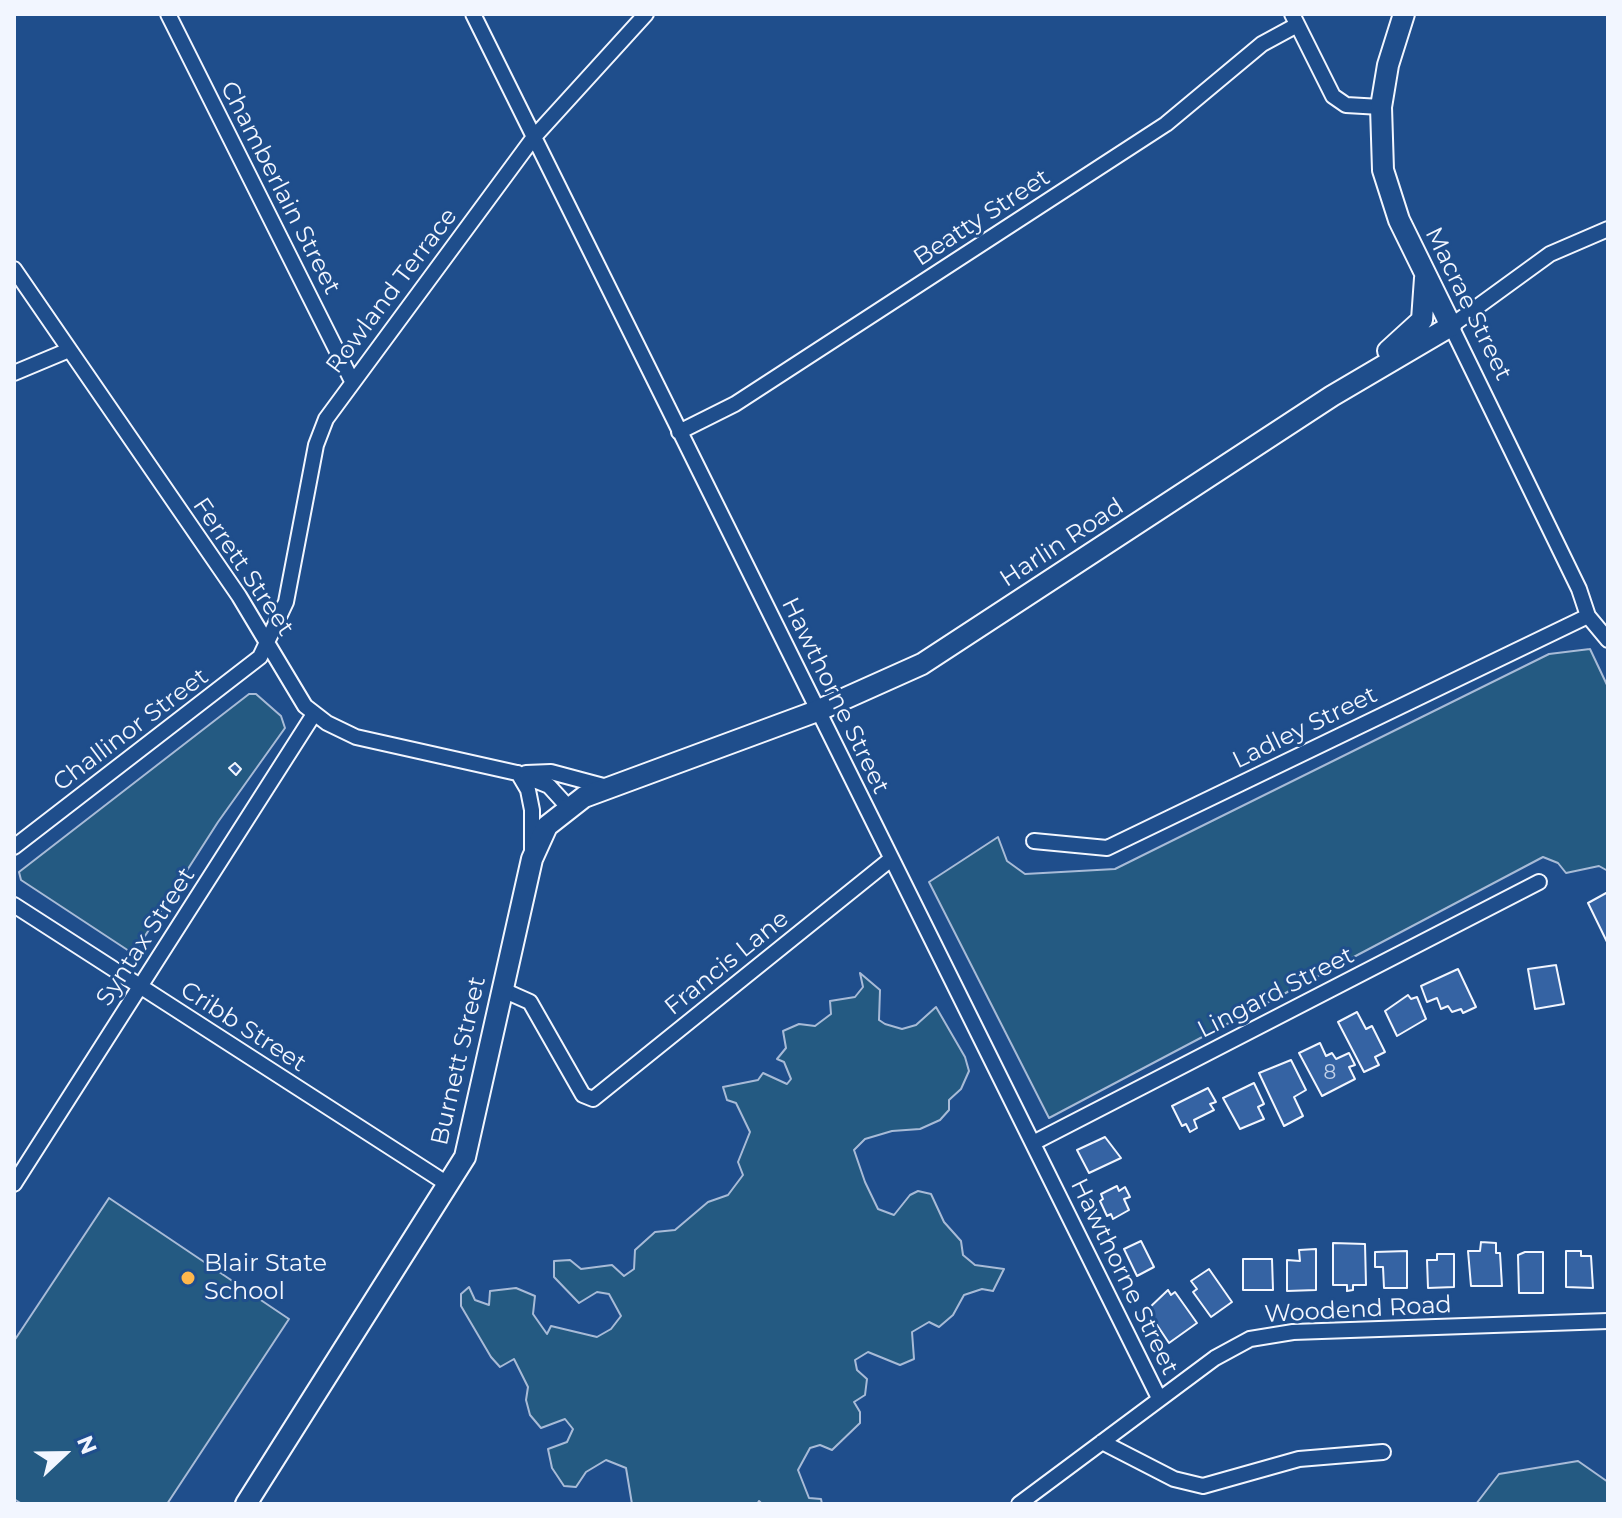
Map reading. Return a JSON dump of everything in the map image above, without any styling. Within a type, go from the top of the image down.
[{"type":"main road","name":"Macrae Street","points":[[1404,14],[1388,65],[1381,107],[1380,153],[1387,188],[1451,326]]},
{"type":"main road","points":[[1332,396],[1418,327],[1426,305],[1425,270]]},
{"type":"main road","name":"Harlin Road","points":[[532,859],[547,826],[584,797],[817,711],[942,653],[1332,396],[1451,326]]},
{"type":"main road","name":"Burnett Street","points":[[246,1504],[449,1185],[467,1149],[532,859]]},
{"type":"street","name":"Chamberlain Street","points":[[168,14],[352,381]]},
{"type":"street","name":"Hawthorne Street","points":[[473,14],[1159,1398]]},
{"type":"street","name":"Rowland Terrace","points":[[269,644],[286,602],[319,436],[352,381],[534,137],[646,14]]},
{"type":"street","points":[[1294,19],[1333,96],[1346,105],[1381,107]]},
{"type":"street","name":"Beatty Street","points":[[679,432],[735,404],[1166,124],[1294,19]]},
{"type":"street","name":"Harlin Road","points":[[1451,326],[1550,254],[1608,229]]},
{"type":"street","name":"Ferrett Street","points":[[14,269],[269,644],[298,696],[314,714],[356,737],[517,773],[549,786],[569,808]]},
{"type":"street","name":"Macrae Street","points":[[1451,326],[1579,589],[1588,616],[1608,640]]},
{"type":"street","points":[[14,373],[69,350]]},
{"type":"street","name":"Ladley Street","points":[[1034,841],[1107,848],[1588,616]]},
{"type":"street","name":"Challinor Street","points":[[14,847],[253,664],[269,644]]},
{"type":"street","name":"Syntax Street","points":[[14,1184],[314,714]]},
{"type":"street","points":[[517,773],[551,772],[611,788]]},
{"type":"street","points":[[517,773],[528,790],[532,810],[532,859]]},
{"type":"street","name":"Francis Lane","points":[[503,990],[524,997],[535,1007],[583,1095],[589,1099],[891,859]]},
{"type":"street","name":"Lingard Street","points":[[1033,1143],[1539,882]]},
{"type":"street","name":"Cribb Street","points":[[14,905],[449,1185]]},
{"type":"street","name":"Woodend Road","points":[[1019,1504],[1159,1398],[1231,1348],[1275,1333],[1608,1321]]},
{"type":"street","points":[[1102,1442],[1174,1479],[1203,1486],[1299,1459],[1383,1452]]},
{"type":"shaded area","points":[[1590,649],[1608,687],[1608,871],[1599,866],[1566,873],[1558,863],[1543,857],[1049,1118],[929,882],[998,837],[1007,861],[1025,874],[1115,869],[1549,654]]},
{"type":"shaded area","points":[[249,694],[256,694],[281,716],[285,728],[218,822],[136,950],[129,951],[21,880],[19,872]]},
{"type":"shaded area","points":[[860,973],[880,990],[879,1020],[885,1024],[902,1029],[916,1025],[936,1007],[965,1057],[969,1071],[961,1089],[949,1100],[949,1110],[940,1120],[920,1129],[892,1131],[865,1139],[854,1150],[865,1182],[878,1209],[894,1215],[910,1195],[918,1191],[931,1194],[944,1222],[961,1241],[963,1255],[975,1265],[1004,1269],[993,1291],[982,1289],[964,1295],[953,1315],[939,1327],[929,1322],[912,1332],[914,1359],[900,1365],[868,1352],[855,1360],[857,1370],[867,1379],[865,1395],[854,1402],[860,1412],[860,1423],[832,1450],[820,1445],[810,1448],[798,1470],[809,1498],[821,1499],[822,1504],[762,1504],[759,1501],[757,1504],[632,1504],[626,1468],[606,1460],[586,1472],[576,1487],[564,1486],[552,1468],[548,1449],[567,1442],[573,1429],[565,1419],[541,1428],[530,1415],[526,1400],[528,1387],[514,1359],[500,1367],[491,1357],[461,1306],[461,1294],[469,1287],[475,1300],[489,1305],[490,1291],[516,1288],[535,1296],[533,1314],[547,1334],[551,1326],[597,1337],[611,1329],[621,1316],[609,1294],[597,1292],[579,1303],[554,1277],[554,1261],[570,1260],[581,1269],[612,1265],[624,1276],[634,1269],[635,1250],[655,1232],[675,1230],[708,1202],[728,1195],[743,1175],[738,1162],[750,1132],[736,1103],[727,1100],[723,1087],[758,1080],[763,1073],[787,1084],[791,1079],[784,1062],[777,1059],[786,1048],[783,1031],[799,1024],[815,1026],[831,1014],[830,1001],[855,997],[863,987]]},
{"type":"shaded area","points":[[109,1198],[289,1319],[167,1504],[22,1504],[14,1499],[14,1341]]},
{"type":"shaded area","points":[[1578,1461],[1608,1482],[1608,1504],[1476,1504],[1499,1474]]},
{"type":"building","points":[[235,763],[241,769],[236,775],[229,768]]},
{"type":"building","points":[[1608,892],[1608,944],[1588,903]]},
{"type":"building","points":[[1556,965],[1564,1004],[1535,1009],[1528,969]]},
{"type":"building","points":[[1458,969],[1476,1007],[1463,1013],[1461,1009],[1452,1012],[1448,1006],[1441,1009],[1437,998],[1427,1002],[1421,986]]},
{"type":"building","points":[[1408,995],[1411,999],[1417,997],[1426,1019],[1397,1036],[1385,1011]]},
{"type":"building","points":[[1357,1012],[1366,1029],[1372,1026],[1385,1052],[1375,1057],[1379,1065],[1364,1072],[1338,1022]]},
{"type":"building","points":[[1320,1043],[1326,1056],[1332,1053],[1336,1059],[1349,1053],[1355,1065],[1349,1067],[1355,1079],[1322,1096],[1299,1053]]},
{"type":"building","points":[[1291,1060],[1306,1090],[1294,1097],[1303,1116],[1284,1126],[1259,1073]]},
{"type":"building","points":[[1254,1083],[1264,1104],[1258,1107],[1264,1119],[1240,1129],[1223,1098]]},
{"type":"building","points":[[1208,1088],[1216,1102],[1210,1104],[1214,1110],[1194,1120],[1197,1128],[1190,1132],[1186,1124],[1182,1126],[1172,1106]]},
{"type":"building","points":[[1105,1137],[1121,1158],[1089,1173],[1077,1150]]},
{"type":"building","points":[[1117,1186],[1119,1191],[1125,1187],[1130,1197],[1124,1199],[1129,1210],[1113,1219],[1111,1214],[1107,1216],[1100,1201],[1103,1199],[1101,1194]]},
{"type":"building","points":[[1141,1241],[1154,1267],[1137,1276],[1124,1249]]},
{"type":"building","points":[[1481,1242],[1496,1243],[1496,1253],[1500,1253],[1502,1286],[1471,1286],[1468,1251],[1480,1251]]},
{"type":"building","points":[[1333,1243],[1365,1244],[1366,1285],[1353,1285],[1353,1290],[1347,1291],[1347,1285],[1333,1285]]},
{"type":"building","points":[[1316,1249],[1316,1290],[1287,1291],[1287,1260],[1300,1261],[1299,1250]]},
{"type":"building","points":[[1407,1251],[1407,1288],[1384,1288],[1383,1267],[1375,1267],[1375,1252]]},
{"type":"building","points":[[1566,1251],[1581,1251],[1581,1256],[1591,1256],[1593,1288],[1566,1287]]},
{"type":"building","points":[[1543,1252],[1543,1293],[1519,1293],[1518,1255]]},
{"type":"building","points":[[1437,1254],[1454,1254],[1454,1287],[1428,1288],[1427,1260],[1437,1260]]},
{"type":"building","points":[[1243,1259],[1272,1259],[1273,1290],[1243,1290]]},
{"type":"building","points":[[1209,1269],[1232,1302],[1211,1317],[1193,1292],[1197,1289],[1191,1281]]},
{"type":"building","points":[[1168,1290],[1171,1295],[1175,1292],[1197,1323],[1169,1343],[1147,1310]]},
{"type":"place","name":"Blair State School","points":[[188,1278]]}]
